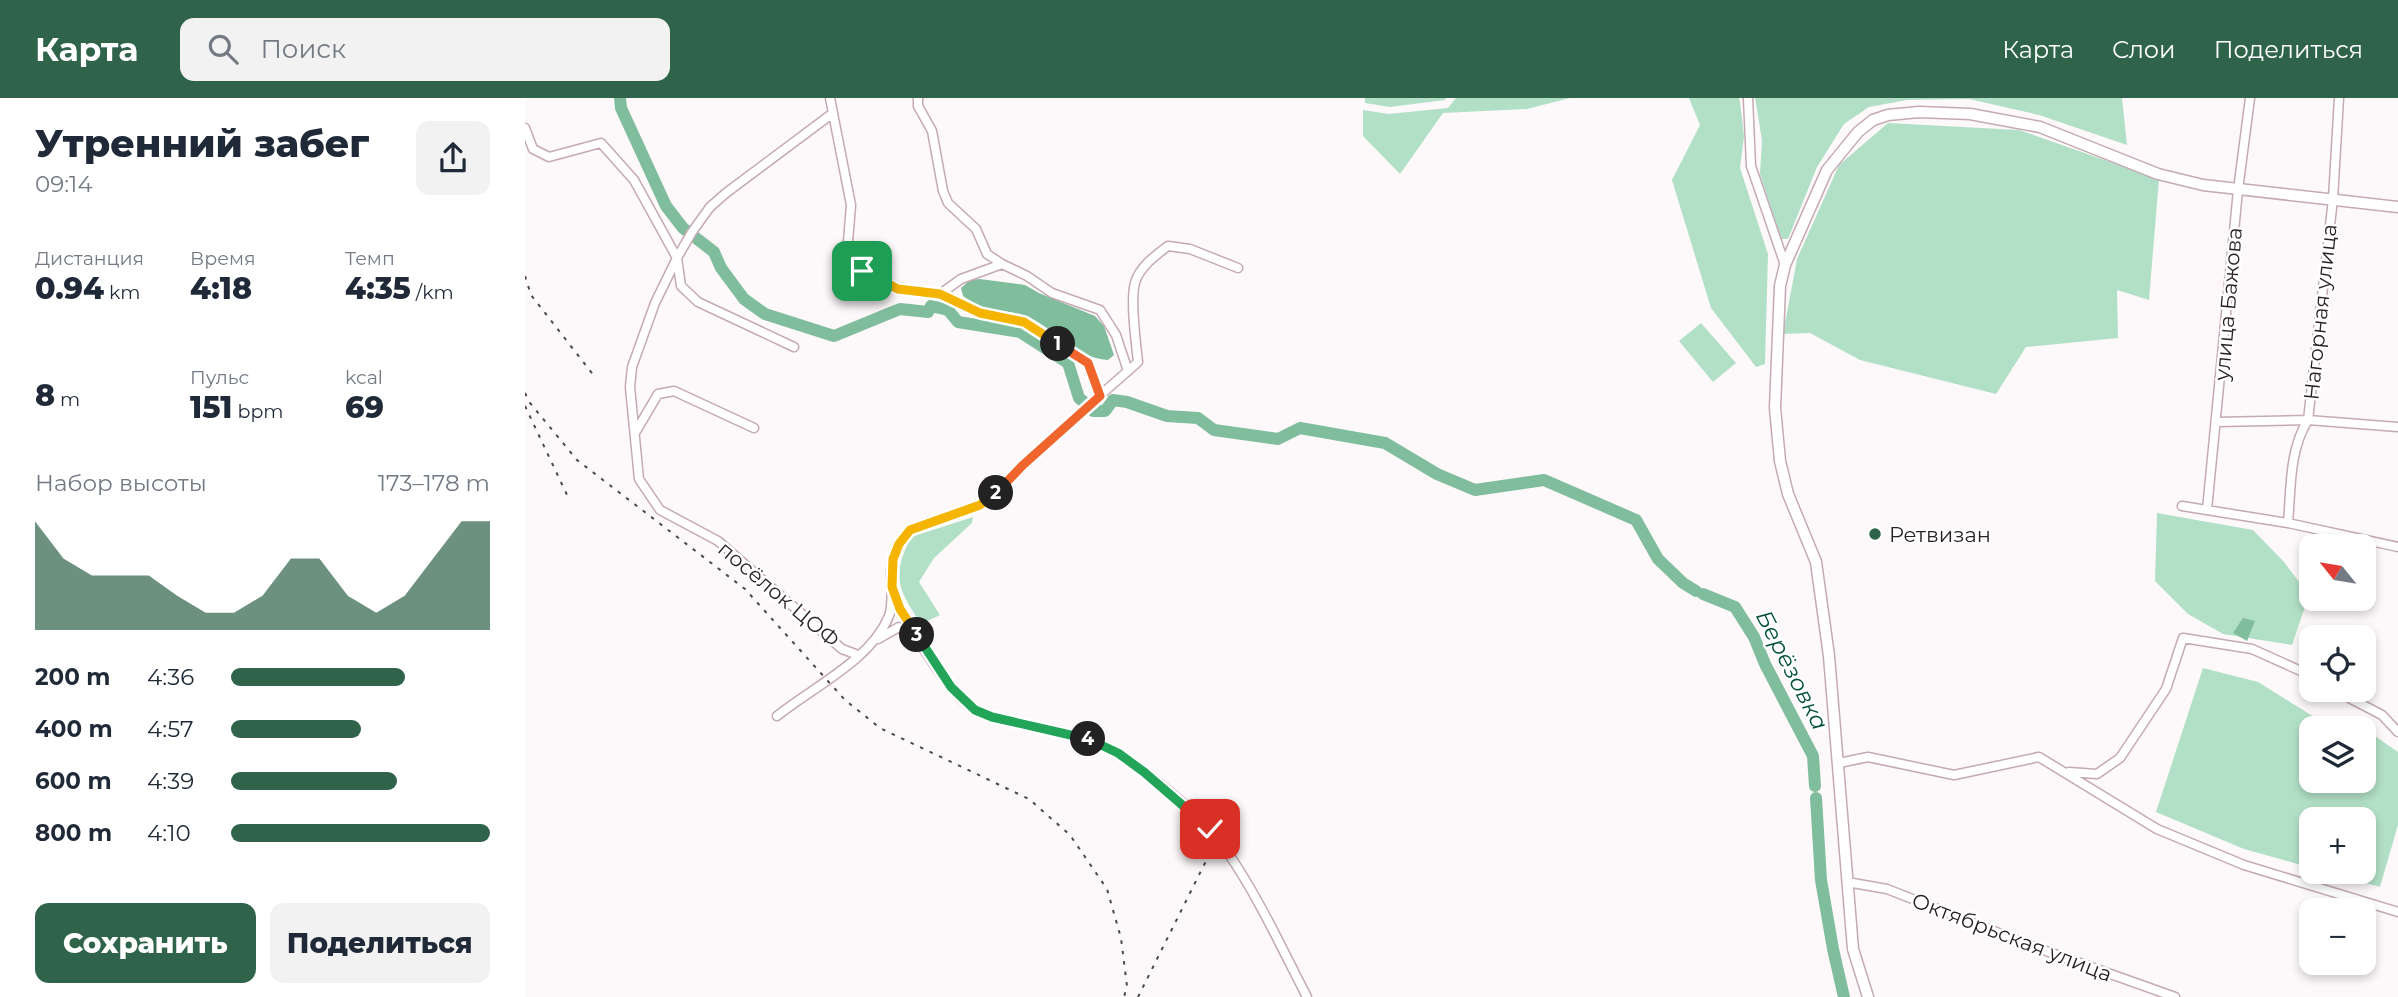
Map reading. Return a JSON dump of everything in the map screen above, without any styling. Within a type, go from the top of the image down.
[{"type":"street","points":[[830,98],[851,205],[847,254],[862,271],[898,289],[940,294],[980,313],[1024,322],[1088,363],[1100,396]]},
{"type":"street","points":[[918,98],[918,106],[932,131],[943,191],[948,203],[976,229],[987,254],[1052,293],[1100,310],[1116,335],[1128,371]]},
{"type":"street","points":[[1748,98],[1751,166],[1785,265]]},
{"type":"street","name":"улица Бажова","points":[[2207,510],[2238,190],[2250,98]]},
{"type":"street","name":"Нагорная улица","points":[[2288,523],[2293,463],[2308,420],[2333,200],[2339,98]]},
{"type":"street","points":[[1868,997],[1853,949],[1829,656],[1816,562],[1788,494],[1777,437],[1775,384],[1780,286],[1785,265],[1827,170],[1858,132],[1873,120],[1888,115],[1919,112],[1970,114],[2040,127],[2158,174],[2203,185],[2398,207]]},
{"type":"street","name":"посёлок ЦОФ","points":[[833,113],[726,193],[711,207],[690,235],[656,303],[632,367],[630,387],[639,479],[660,510],[718,541],[842,649],[858,655]]},
{"type":"street","points":[[525,128],[533,149],[549,157],[601,143],[634,180],[677,258],[681,286],[698,302],[794,347]]},
{"type":"street","points":[[876,641],[891,614],[893,559],[899,544],[910,530],[980,505],[1138,362],[1134,322],[1135,282],[1150,260],[1168,246],[1190,248],[1238,268]]},
{"type":"street","points":[[940,294],[961,279],[1002,264]]},
{"type":"street","points":[[635,433],[658,394],[674,391],[754,428]]},
{"type":"street","points":[[2217,422],[2308,420],[2398,426]]},
{"type":"street","points":[[2182,506],[2288,523],[2398,547]]},
{"type":"street","points":[[892,587],[900,609],[951,687],[975,710],[992,717],[1082,737],[1118,753],[1210,829],[1245,878],[1307,997]]},
{"type":"street","points":[[777,716],[876,641],[899,627],[918,637]]},
{"type":"street","points":[[2066,772],[2097,774],[2120,758],[2166,689],[2183,638],[2252,649],[2299,671]]},
{"type":"street","points":[[2357,702],[2382,715],[2398,732]]},
{"type":"street","points":[[1839,763],[1868,757],[1954,775],[2039,757],[2157,829],[2244,865],[2398,912]]},
{"type":"street","name":"Октябрьская улица","points":[[1847,882],[1887,889],[2032,946],[2175,997]]},
{"type":"shaded area","points":[[1365,98],[1446,98],[1390,107],[1365,103]]},
{"type":"shaded area","points":[[1456,98],[1570,98],[1527,109],[1443,113],[1400,174],[1363,136],[1363,110],[1389,114],[1448,108]]},
{"type":"shaded area","points":[[1689,98],[1739,98],[1740,102],[1744,136],[1740,168],[1768,254],[1765,364],[1756,367],[1711,308],[1672,180],[1700,125]]},
{"type":"shaded area","points":[[1755,98],[2122,98],[2127,145],[2039,115],[1969,99],[1907,100],[1869,107],[1844,124],[1817,167],[1788,239],[1781,239],[1760,174],[1762,140]]},
{"type":"shaded area","points":[[1888,123],[2019,130],[2159,179],[2149,300],[2117,290],[2118,338],[2026,347],[1996,394],[1860,360],[1810,333],[1783,334],[1797,259],[1839,165]]},
{"type":"shaded area","points":[[970,280],[1025,285],[1095,316],[1104,326],[1114,355],[1108,360],[1085,354],[1026,316],[975,304],[963,296],[961,288]]},
{"type":"shaded area","points":[[1701,323],[1736,363],[1713,382],[1679,341]]},
{"type":"shaded area","points":[[2157,513],[2253,530],[2299,582],[2299,611],[2304,611],[2292,645],[2223,634],[2188,614],[2155,581]]},
{"type":"shaded area","points":[[973,517],[972,523],[934,558],[919,582],[940,615],[921,624],[902,592],[900,582],[901,563],[911,537]]},
{"type":"shaded area","points":[[2243,618],[2255,621],[2247,641],[2233,633]]},
{"type":"shaded area","points":[[2203,668],[2258,682],[2313,716],[2299,716],[2299,793],[2376,793],[2376,737],[2398,752],[2398,825],[2380,887],[2369,884],[2376,884],[2376,807],[2299,807],[2299,864],[2244,849],[2156,812]]},
{"type":"waterway","name":"Берёзовка","points":[[620,98],[621,108],[666,206],[683,228],[714,252],[721,268],[744,299],[765,314],[834,336],[900,309],[928,312],[931,306],[948,310],[958,322],[1020,332],[1068,363],[1079,398],[1084,402]]},
{"type":"waterway","name":"Берёзовка","points":[[1093,411],[1105,411],[1113,400],[1167,416],[1198,418],[1214,430],[1278,439],[1300,428],[1385,443],[1437,474],[1475,490],[1544,480],[1636,520],[1658,559],[1683,583],[1696,591]]},
{"type":"waterway","name":"Берёзовка","points":[[1703,594],[1735,607],[1754,637],[1765,664],[1813,756],[1815,786]]},
{"type":"waterway","name":"Берёзовка","points":[[1816,798],[1821,880],[1844,997]]},
{"type":"railway","points":[[525,276],[531,295],[595,377]]},
{"type":"railway","points":[[525,393],[530,403],[577,460],[745,589],[845,700],[880,728],[1029,799],[1070,835],[1107,889],[1121,938],[1127,986],[1124,997]]},
{"type":"railway","points":[[525,406],[568,497]]},
{"type":"railway","points":[[1138,997],[1207,859]]},
{"type":"place","name":"Ретвизан","points":[[1875,534]]},
{"type":"route","points":[[862,271],[898,289],[940,294],[980,313],[1024,322],[1088,363],[1100,396],[980,505],[910,530],[899,544],[891,572],[892,587],[900,609],[941,674],[964,702],[975,710],[992,717],[1082,737],[1118,753],[1210,829]]}]
